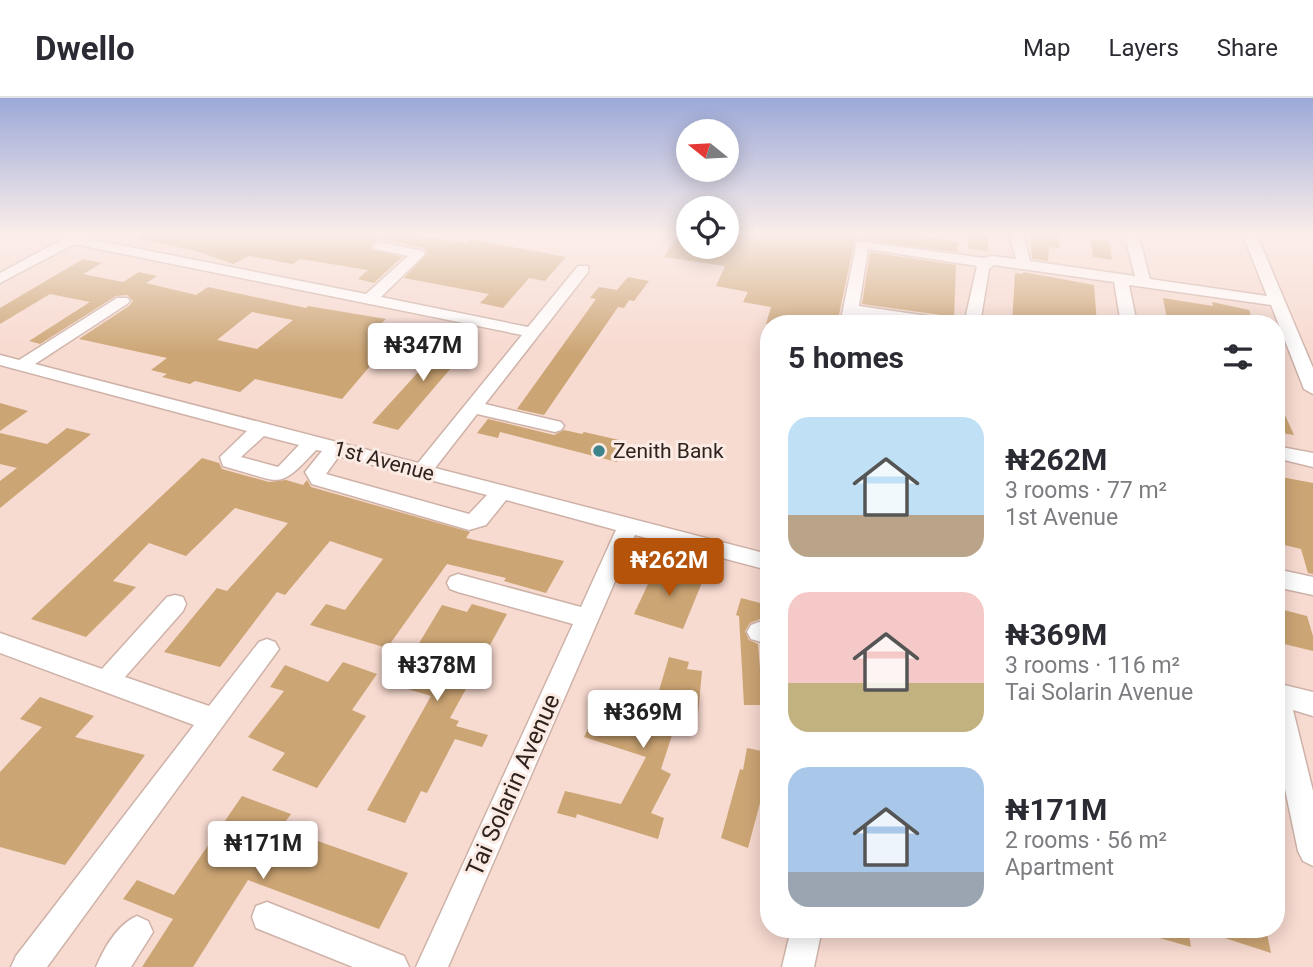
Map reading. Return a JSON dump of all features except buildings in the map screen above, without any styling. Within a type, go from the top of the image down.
[{"type":"street","points":[[252,274],[530,332]]},
{"type":"street","points":[[370,299],[397,274]]},
{"type":"street","points":[[422,471],[579,274]]},
{"type":"street","points":[[849,315],[857,274]]},
{"type":"street","points":[[974,315],[981,274]]},
{"type":"street","points":[[1090,274],[1279,302]]},
{"type":"street","points":[[1141,274],[1143,281]]},
{"type":"street","points":[[1267,274],[1284,315]]},
{"type":"street","points":[[1121,278],[1127,315]]},
{"type":"street","points":[[21,366],[122,301]]},
{"type":"street","points":[[1285,316],[1311,379]]},
{"type":"street","name":"1st Avenue","points":[[0,360],[760,560]]},
{"type":"street","points":[[471,407],[555,426]]},
{"type":"street","points":[[260,429],[230,457],[230,461],[279,474],[312,443]]},
{"type":"street","points":[[335,448],[316,471],[319,479],[469,522],[480,520],[501,492]]},
{"type":"street","points":[[1285,454],[1313,460]]},
{"type":"street","name":"Tai Solarin Avenue","points":[[432,967],[628,526]]},
{"type":"street","points":[[1285,580],[1313,586]]},
{"type":"street","points":[[458,583],[587,618]]},
{"type":"street","points":[[106,681],[175,604]]},
{"type":"street","points":[[0,643],[214,720]]},
{"type":"street","points":[[27,967],[267,649]]},
{"type":"street","points":[[1285,696],[1313,704]]},
{"type":"street","points":[[1285,732],[1313,850]]},
{"type":"street","points":[[267,918],[393,967]]},
{"type":"street","points":[[112,967],[137,932]]},
{"type":"street","points":[[798,967],[805,938]]},
{"type":"place","name":"Zenith Bank","points":[[599,451]]}]
